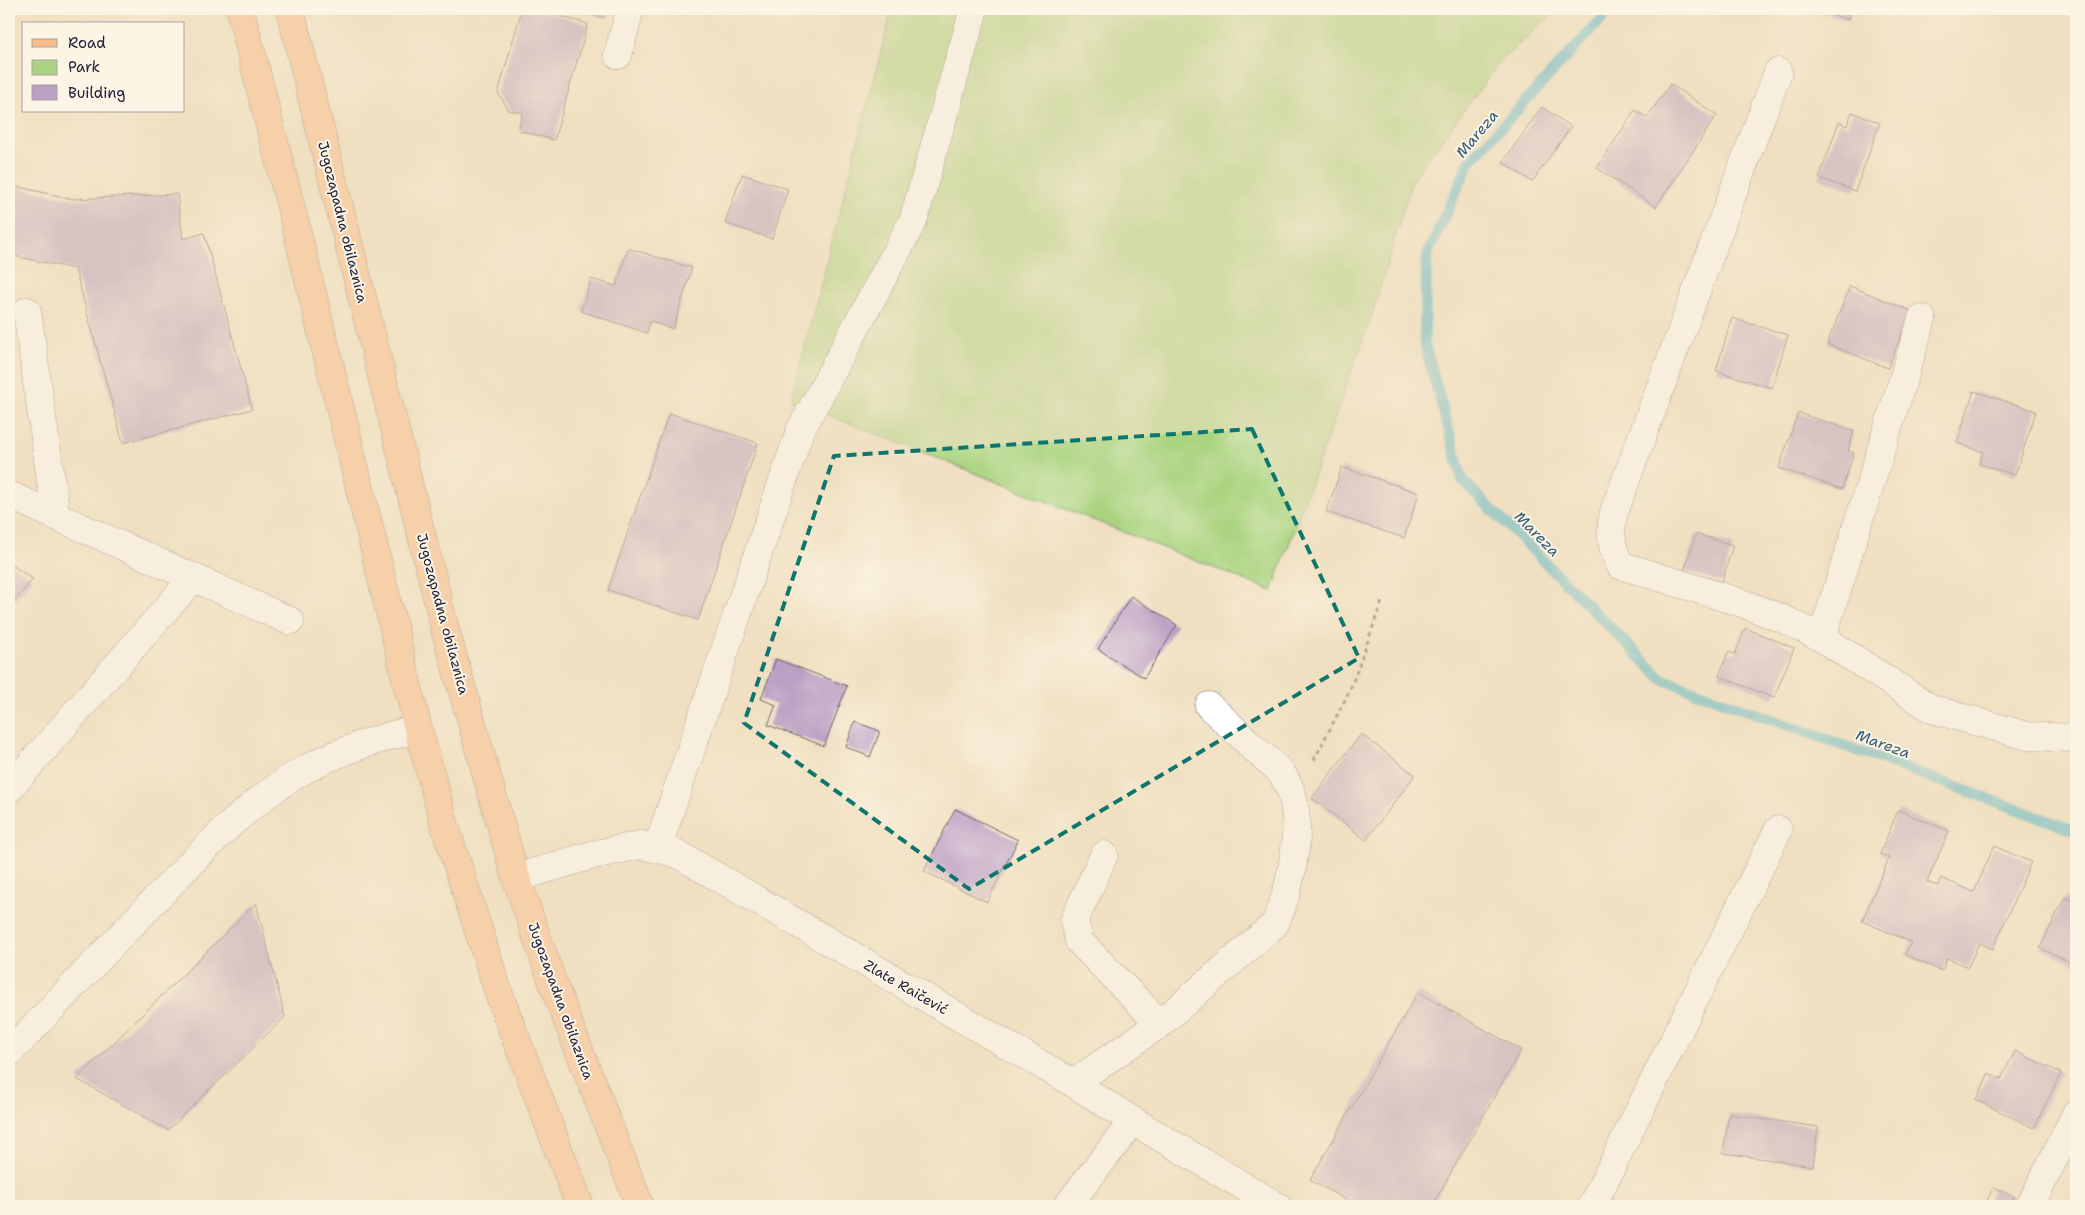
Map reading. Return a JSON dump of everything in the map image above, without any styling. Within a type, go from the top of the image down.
[{"type":"main road","points":[[240,9],[299,239],[418,728],[445,826],[487,957],[548,1126],[580,1206]]},
{"type":"main road","name":"Jugozapadna obilaznica","points":[[290,9],[445,629],[516,878],[558,998],[640,1206]]},
{"type":"street","points":[[618,56],[630,9]]},
{"type":"street","points":[[657,849],[800,432],[913,220],[974,9]]},
{"type":"street","points":[[1778,72],[1614,512],[1610,525],[1610,538],[1614,553],[1620,565],[1739,602],[1783,619],[1822,638],[1932,709],[2027,736],[2076,738]]},
{"type":"street","points":[[27,311],[56,516]]},
{"type":"street","points":[[1822,638],[1922,320]]},
{"type":"street","points":[[9,495],[290,621]]},
{"type":"street","points":[[9,789],[194,577]]},
{"type":"street","points":[[1073,1083],[1160,1024],[1275,924],[1285,901],[1292,875],[1295,844],[1294,804],[1282,774],[1209,706]]},
{"type":"street","points":[[9,1053],[200,854],[247,810],[294,776],[332,756],[367,742],[418,728]]},
{"type":"street","points":[[1592,1206],[1778,830]]},
{"type":"street","name":"Zlate Raičević","points":[[516,878],[592,855],[641,846],[676,853],[1073,1083],[1133,1121],[1277,1206]]},
{"type":"street","points":[[1104,855],[1074,921],[1079,940],[1160,1024]]},
{"type":"street","points":[[2030,1206],[2076,1114]]},
{"type":"street","points":[[1067,1206],[1133,1121]]},
{"type":"path","points":[[1294,804],[1300,785],[1327,738],[1350,690],[1383,599]]},
{"type":"highlighted area","points":[[1252,429],[1359,658],[969,889],[744,723],[834,456]]},
{"type":"green space","points":[[892,9],[1558,9],[1502,59],[1412,180],[1372,315],[1272,591],[791,400]]},
{"type":"building","points":[[522,9],[535,9],[588,24],[554,140],[518,130],[523,113],[509,110],[498,93]]},
{"type":"building","points":[[576,9],[607,9],[604,18]]},
{"type":"building","points":[[1812,9],[1851,9],[1848,20]]},
{"type":"building","points":[[1670,84],[1717,115],[1656,207],[1597,168],[1635,110],[1647,118]]},
{"type":"building","points":[[1542,107],[1571,127],[1532,182],[1503,162]]},
{"type":"building","points":[[1852,112],[1880,123],[1855,191],[1819,178],[1839,122],[1847,126]]},
{"type":"building","points":[[742,174],[788,189],[772,239],[725,223]]},
{"type":"building","points":[[9,185],[73,199],[177,194],[183,239],[204,233],[252,409],[123,443],[75,269],[9,255]]},
{"type":"building","points":[[628,248],[692,268],[673,329],[650,321],[647,333],[581,311],[591,279],[616,286]]},
{"type":"building","points":[[1850,286],[1911,311],[1888,368],[1827,344]]},
{"type":"building","points":[[1732,318],[1788,335],[1772,388],[1716,371]]},
{"type":"building","points":[[1974,391],[2036,411],[2015,475],[1979,464],[1983,452],[1957,443]]},
{"type":"building","points":[[669,413],[758,443],[698,620],[608,590]]},
{"type":"building","points":[[1798,413],[1854,431],[1848,451],[1854,453],[1842,489],[1779,468]]},
{"type":"building","points":[[1342,467],[1419,493],[1404,538],[1326,512]]},
{"type":"building","points":[[1696,534],[1733,545],[1722,582],[1684,571]]},
{"type":"building","points":[[9,563],[33,579],[9,607]]},
{"type":"building","points":[[1131,596],[1177,625],[1144,678],[1098,649]]},
{"type":"building","points":[[1745,628],[1794,648],[1774,698],[1719,676],[1728,652],[1735,654]]},
{"type":"building","points":[[776,659],[847,686],[824,746],[768,725],[776,705],[761,699]]},
{"type":"building","points":[[855,722],[880,731],[870,757],[846,747]]},
{"type":"building","points":[[1361,734],[1415,775],[1366,840],[1312,798]]},
{"type":"building","points":[[955,809],[1018,840],[987,902],[924,871]]},
{"type":"building","points":[[1898,810],[1949,831],[1927,882],[1937,886],[1941,878],[1974,892],[1994,846],[2031,862],[1993,949],[1979,943],[1968,967],[1947,958],[1942,971],[1905,955],[1911,942],[1862,921],[1889,858],[1880,854]]},
{"type":"building","points":[[2065,897],[2076,902],[2076,965],[2040,948]]},
{"type":"building","points":[[256,903],[285,1017],[168,1130],[77,1079]]},
{"type":"building","points":[[1418,992],[1521,1050],[1432,1206],[1357,1206],[1310,1180]]},
{"type":"building","points":[[2015,1051],[2061,1073],[2034,1128],[1976,1100],[1989,1073],[2001,1079]]},
{"type":"building","points":[[1729,1114],[1818,1127],[1813,1166],[1723,1153]]},
{"type":"building","points":[[1994,1187],[2014,1197],[2009,1206],[1984,1206]]},
{"type":"waterway","name":"Mareza","points":[[1611,9],[1470,161],[1427,255],[1424,342],[1463,481],[1662,679],[2076,831]]}]
